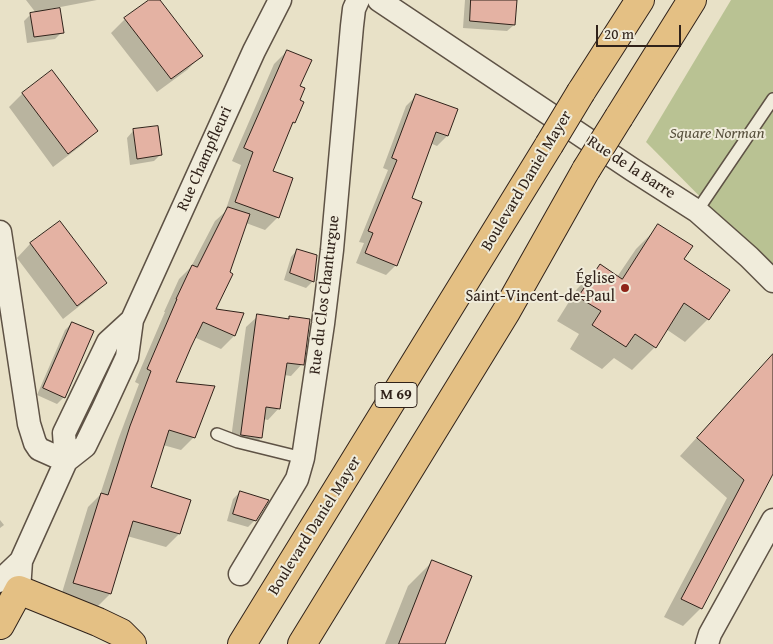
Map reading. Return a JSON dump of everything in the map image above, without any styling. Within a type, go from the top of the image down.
[{"type":"main road","name":"Boulevard Daniel Mayer","points":[[242,644],[581,92],[640,0]]},
{"type":"main road","points":[[302,644],[506,312],[586,170],[692,0]]},
{"type":"main road","points":[[0,625],[10,586],[98,622],[121,633],[132,644]]},
{"type":"street","name":"Rue Champfleuri","points":[[10,586],[66,461],[85,446],[127,357],[132,320],[254,52],[280,0]]},
{"type":"street","name":"Rue du Clos Chanturgue","points":[[240,574],[297,480],[302,458],[332,250],[352,26],[354,9],[358,0]]},
{"type":"street","name":"Rue de la Barre","points":[[379,0],[697,211],[773,281]]},
{"type":"street","points":[[0,232],[29,424],[35,444],[39,449],[66,461]]},
{"type":"street","points":[[706,644],[773,520]]},
{"type":"lane","points":[[697,211],[773,99]]},
{"type":"lane","points":[[217,434],[238,442],[302,458]]},
{"type":"green space","name":"Square Norman","points":[[731,0],[773,0],[773,267],[726,223],[646,142]]},
{"type":"building","points":[[149,0],[160,0],[203,56],[171,79],[124,18]]},
{"type":"building","points":[[471,0],[517,0],[515,25],[470,21]]},
{"type":"building","points":[[60,8],[64,33],[34,37],[30,13]]},
{"type":"building","points":[[287,50],[312,60],[300,86],[305,88],[300,100],[304,102],[295,123],[293,122],[273,171],[293,178],[279,218],[235,202],[253,152],[244,148]]},
{"type":"building","points":[[52,70],[98,131],[68,154],[22,93]]},
{"type":"building","points":[[416,94],[458,109],[448,136],[436,132],[412,198],[422,202],[397,266],[365,253],[373,233],[368,231],[397,160],[392,158]]},
{"type":"building","points":[[158,126],[162,155],[137,159],[133,129]]},
{"type":"building","points":[[228,207],[250,214],[230,272],[233,274],[216,309],[244,313],[235,336],[203,322],[176,382],[215,386],[195,438],[169,430],[151,487],[191,500],[180,534],[133,521],[111,594],[73,583],[101,493],[108,495],[130,426],[151,371],[147,369],[192,265],[197,267]]},
{"type":"building","points":[[60,221],[107,283],[77,306],[30,243]]},
{"type":"building","name":"Église Saint-Vincent-de-Paul","points":[[658,224],[693,246],[684,259],[730,290],[709,320],[684,303],[656,348],[635,334],[626,347],[592,325],[601,311],[578,297],[600,264],[622,279]]},
{"type":"building","points":[[297,249],[317,255],[314,282],[290,273]]},
{"type":"building","points":[[257,314],[289,319],[289,316],[310,319],[304,365],[287,363],[280,409],[266,407],[262,438],[241,435]]},
{"type":"building","points":[[72,322],[94,331],[65,398],[43,388]]},
{"type":"building","points":[[773,354],[773,474],[702,609],[681,599],[744,480],[697,438]]},
{"type":"building","points":[[240,491],[269,500],[256,521],[233,514]]},
{"type":"building","points":[[432,560],[472,576],[445,644],[399,644]]},
{"type":"place","name":"Église Saint-Vincent-de-Paul","points":[[625,288]]}]
